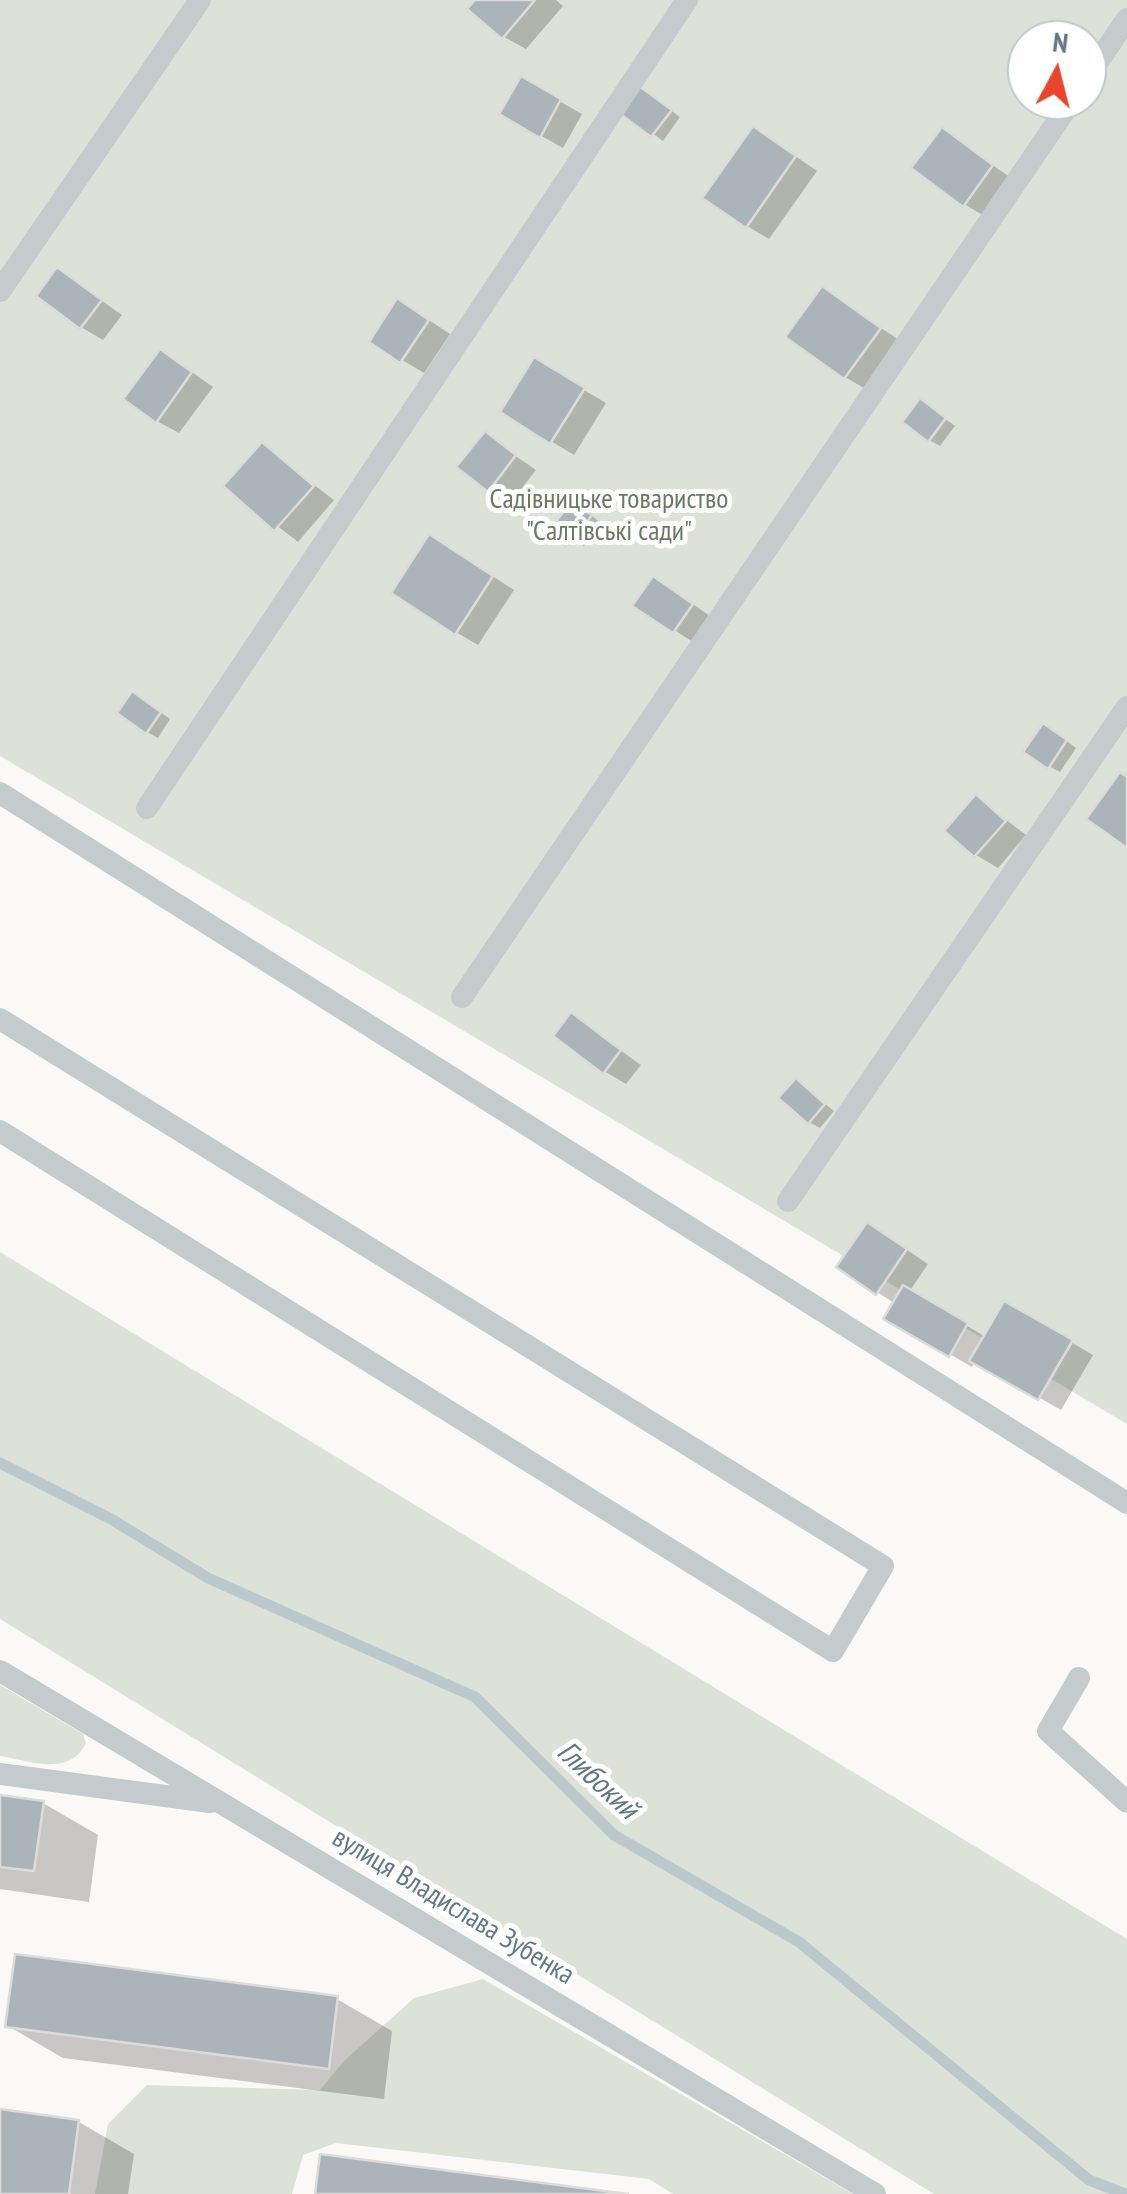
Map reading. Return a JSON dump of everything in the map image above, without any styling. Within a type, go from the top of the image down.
[{"type":"lane","points":[[0,291],[200,0]]},
{"type":"lane","points":[[148,808],[687,0]]},
{"type":"lane","points":[[1107,49],[1127,20]]},
{"type":"lane","points":[[462,997],[1058,120]]},
{"type":"lane","points":[[788,1201],[1127,707]]},
{"type":"lane","points":[[0,793],[1127,1503]]},
{"type":"lane","points":[[0,1019],[883,1566],[833,1651],[0,1131]]},
{"type":"lane","name":"вулиця Владислава Зубенка","points":[[0,1671],[876,2194]]},
{"type":"lane","points":[[1079,1678],[1048,1731],[1127,1802]]},
{"type":"lane","points":[[0,1774],[222,1804]]},
{"type":"green space","name":"Садівницьке товариство \"Салтівські сади\"","points":[[0,0],[1127,0],[1127,1424],[0,756]]},
{"type":"green space","points":[[0,1252],[1127,1939],[1127,2194],[934,2194],[0,1619]]},
{"type":"green space","points":[[0,1685],[83,1734],[86,1743],[79,1754],[48,1764],[0,1756]]},
{"type":"green space","points":[[483,1979],[853,2194],[673,2194],[649,2179],[336,2143],[303,2155],[292,2194],[95,2194],[108,2124],[147,2085],[320,2090],[344,2061],[414,1998]]},
{"type":"building","points":[[475,0],[535,0],[502,39],[467,9]]},
{"type":"building","points":[[521,76],[561,99],[540,138],[499,114]]},
{"type":"building","points":[[639,86],[672,110],[651,137],[619,113]]},
{"type":"building","points":[[753,126],[796,156],[746,228],[702,198]]},
{"type":"building","points":[[942,127],[993,165],[963,207],[911,168]]},
{"type":"building","points":[[57,267],[102,300],[80,329],[36,296]]},
{"type":"building","points":[[822,286],[881,328],[844,379],[785,337]]},
{"type":"building","points":[[397,298],[429,320],[400,363],[369,342]]},
{"type":"building","points":[[160,349],[192,372],[156,423],[123,399]]},
{"type":"building","points":[[534,357],[585,388],[550,444],[500,412]]},
{"type":"building","points":[[920,398],[946,418],[928,442],[902,422]]},
{"type":"building","points":[[485,431],[516,455],[488,492],[456,467]]},
{"type":"building","points":[[262,442],[314,486],[274,531],[223,486]]},
{"type":"building","points":[[572,500],[592,515],[572,542],[552,527]]},
{"type":"building","points":[[429,534],[493,576],[455,635],[391,593]]},
{"type":"building","points":[[653,576],[693,604],[673,633],[632,606]]},
{"type":"building","points":[[132,691],[161,712],[146,734],[117,713]]},
{"type":"building","points":[[1043,723],[1067,740],[1048,769],[1023,752]]},
{"type":"building","points":[[1120,772],[1127,777],[1127,848],[1086,819]]},
{"type":"building","points":[[976,794],[1006,821],[974,857],[944,831]]},
{"type":"building","points":[[571,1012],[621,1050],[603,1074],[553,1036]]},
{"type":"building","points":[[796,1078],[825,1104],[808,1124],[778,1098]]},
{"type":"building","points":[[867,1222],[907,1249],[876,1295],[836,1267]]},
{"type":"building","points":[[903,1285],[968,1323],[949,1357],[883,1319]]},
{"type":"building","points":[[1004,1301],[1073,1340],[1038,1400],[969,1361]]},
{"type":"building","points":[[0,1795],[44,1801],[34,1871],[0,1867]]},
{"type":"building","points":[[15,1954],[338,1996],[329,2069],[5,2027]]},
{"type":"building","points":[[0,2109],[79,2120],[69,2194],[0,2194]]},
{"type":"building","points":[[320,2154],[358,2159],[628,2194],[315,2194]]},
{"type":"waterway","name":"Глибокий","points":[[0,1463],[111,1519],[208,1578],[475,1697],[614,1835],[799,1942],[1089,2180],[1125,2194]]}]
